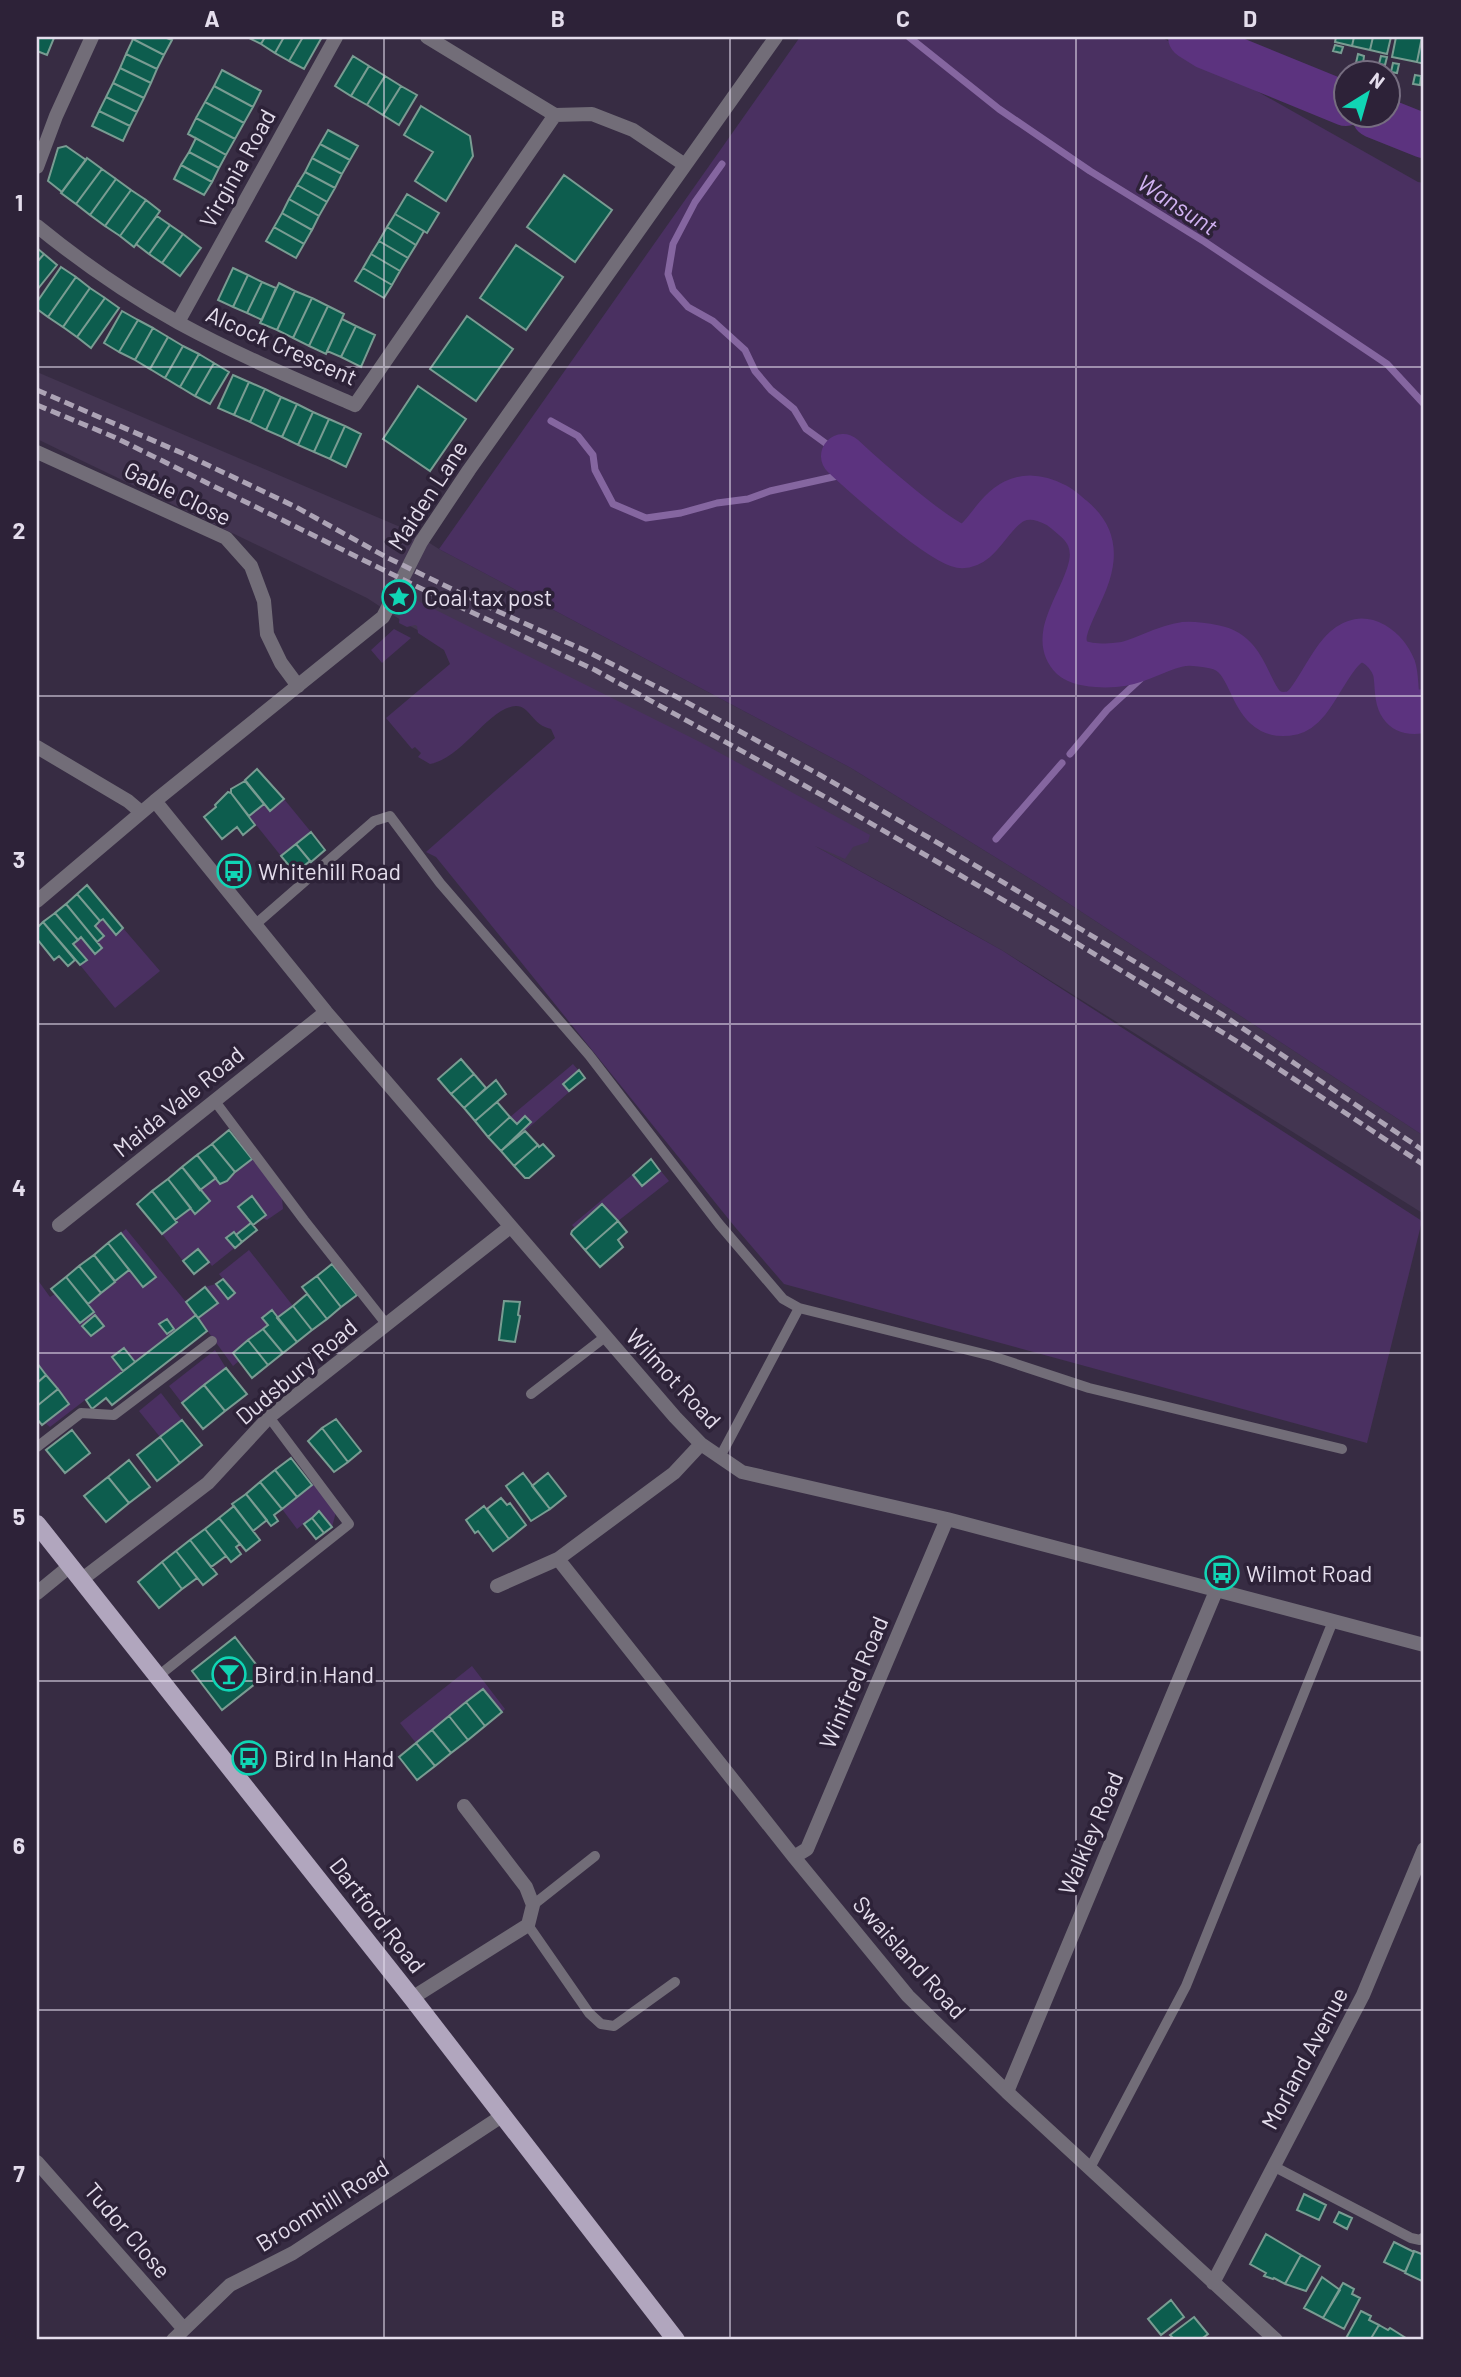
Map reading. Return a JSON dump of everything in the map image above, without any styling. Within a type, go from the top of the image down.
[{"type":"main road","name":"Dartford Road","points":[[37,1524],[412,1998],[676,2340]]},
{"type":"street","points":[[37,167],[56,116],[92,37]]},
{"type":"street","name":"Virginia Road","points":[[178,322],[336,37]]},
{"type":"street","points":[[427,37],[555,115],[592,114],[633,130],[685,165]]},
{"type":"street","name":"Maiden Lane","points":[[37,901],[141,812],[383,617],[421,541],[776,37]]},
{"type":"street","name":"Alcock Crescent","points":[[37,226],[83,263],[178,322],[267,367],[355,405],[555,115]]},
{"type":"street","name":"Gable Close","points":[[37,452],[226,538],[251,565],[264,601],[267,634],[281,663],[298,685]]},
{"type":"street","points":[[37,747],[128,800],[141,812]]},
{"type":"street","name":"Wilmot Road","points":[[155,801],[326,1012],[605,1337],[701,1444],[742,1472],[947,1519],[1424,1645]]},
{"type":"street","name":"Maida Vale Road","points":[[59,1225],[326,1012]]},
{"type":"street","name":"Dudsbury Road","points":[[37,1593],[75,1573],[208,1483],[269,1418],[510,1227]]},
{"type":"street","points":[[498,1586],[558,1559],[674,1473],[701,1444]]},
{"type":"street","name":"Winifred Road","points":[[794,1857],[807,1849],[947,1519]]},
{"type":"street","name":"Swaisland Road","points":[[558,1559],[908,1996],[1007,2092],[1276,2340]]},
{"type":"street","name":"Walkley Road","points":[[1007,2092],[1216,1591]]},
{"type":"street","points":[[412,1998],[528,1925],[533,1905],[526,1888],[464,1806]]},
{"type":"street","name":"Morland Avenue","points":[[1213,2283],[1363,1995],[1424,1849]]},
{"type":"street","name":"Broomhill Road","points":[[173,2340],[230,2285],[293,2253],[502,2116]]},
{"type":"street","name":"Tudor Close","points":[[37,2162],[184,2329]]},
{"type":"lane","points":[[256,924],[374,821],[390,817],[399,825],[440,883],[589,1055],[719,1224],[783,1299],[799,1308],[992,1356],[1089,1388],[1342,1449]]},
{"type":"lane","points":[[214,1100],[387,1325]]},
{"type":"lane","points":[[720,1457],[799,1308]]},
{"type":"lane","points":[[531,1394],[605,1337]]},
{"type":"lane","points":[[37,1447],[81,1413],[110,1416],[117,1413],[212,1340]]},
{"type":"lane","points":[[157,1676],[349,1524],[269,1418]]},
{"type":"lane","points":[[1090,2168],[1186,1986],[1333,1621]]},
{"type":"lane","points":[[533,1905],[595,1856]]},
{"type":"lane","points":[[528,1925],[589,2013],[601,2024],[614,2026],[675,1982]]},
{"type":"lane","points":[[1273,2166],[1411,2238],[1420,2240],[1424,2237]]},
{"type":"shaded area","points":[[800,37],[1161,37],[1424,183],[1424,1136],[1045,888],[851,768],[439,549]]},
{"type":"shaded area","points":[[37,372],[412,532],[439,549],[851,768],[1045,888],[1424,1136],[1424,1214],[1003,951],[938,914],[410,626],[367,598],[37,439]]},
{"type":"shaded area","points":[[406,595],[700,742],[870,835],[868,842],[853,847],[845,859],[815,846],[1003,951],[1422,1221],[1367,1443],[784,1284],[436,857],[426,852],[555,738],[551,729],[539,724],[525,709],[516,706],[496,715],[454,753],[442,760],[430,764],[418,757],[421,753],[415,747],[412,749],[386,718],[450,664],[444,650],[418,633],[417,626],[407,627],[399,623],[401,605]]},
{"type":"shaded area","points":[[394,629],[411,638],[382,663],[371,650]]},
{"type":"shaded area","points":[[284,799],[311,832],[281,856],[249,816],[264,804],[270,811]]},
{"type":"shaded area","points":[[103,919],[116,934],[123,928],[160,971],[115,1008],[80,965],[86,959],[73,944],[81,937],[95,953],[102,948],[97,942],[104,936],[95,926]]},
{"type":"shaded area","points":[[573,1064],[585,1078],[525,1131],[523,1129],[531,1122],[526,1116],[517,1124],[510,1117]]},
{"type":"shaded area","points":[[243,1143],[282,1198],[283,1209],[267,1220],[262,1218],[266,1214],[252,1196],[239,1206],[251,1223],[237,1235],[242,1242],[212,1266],[198,1249],[183,1261],[162,1234],[191,1208],[195,1213],[210,1202],[200,1190],[216,1178],[220,1184],[227,1181],[251,1159],[240,1145]]},
{"type":"shaded area","points":[[651,1159],[669,1181],[618,1221],[602,1204],[575,1228],[572,1225]]},
{"type":"shaded area","points":[[126,1229],[186,1302],[205,1287],[223,1279],[219,1274],[249,1250],[293,1306],[277,1318],[271,1311],[263,1317],[268,1325],[233,1352],[239,1361],[233,1366],[196,1315],[50,1427],[45,1423],[69,1403],[37,1363],[37,1279],[50,1297],[55,1294],[80,1323],[94,1312],[88,1304],[129,1270],[143,1287],[156,1277],[121,1233]]},
{"type":"shaded area","points":[[215,1350],[226,1368],[182,1403],[169,1386]]},
{"type":"shaded area","points":[[161,1393],[182,1420],[160,1437],[139,1411]]},
{"type":"shaded area","points":[[313,1482],[336,1512],[332,1527],[319,1512],[297,1529],[282,1509],[312,1486]]},
{"type":"shaded area","points":[[472,1666],[505,1709],[502,1712],[483,1689],[416,1743],[400,1723]]},
{"type":"building","points":[[37,37],[54,38],[47,55],[37,51]]},
{"type":"building","points":[[164,37],[172,40],[164,55],[133,39]]},
{"type":"building","points":[[247,37],[265,37],[261,44]]},
{"type":"building","points":[[265,37],[284,37],[275,53],[261,44]]},
{"type":"building","points":[[284,37],[303,37],[289,61],[275,53]]},
{"type":"building","points":[[303,37],[322,37],[304,69],[289,61]]},
{"type":"building","points":[[1336,37],[1354,37],[1352,46],[1335,42]]},
{"type":"building","points":[[1354,37],[1373,37],[1370,50],[1352,46]]},
{"type":"building","points":[[1373,37],[1391,37],[1387,54],[1370,50]]},
{"type":"building","points":[[1396,37],[1422,37],[1417,62],[1392,57]]},
{"type":"building","points":[[1424,37],[1424,64],[1417,62]]},
{"type":"building","points":[[133,39],[164,55],[157,69],[126,54]]},
{"type":"building","points":[[1335,45],[1343,47],[1341,53],[1333,51]]},
{"type":"building","points":[[126,54],[157,69],[151,83],[120,68]]},
{"type":"building","points":[[1358,54],[1364,56],[1364,60],[1357,60]]},
{"type":"building","points":[[353,56],[369,66],[351,96],[335,86]]},
{"type":"building","points":[[369,66],[385,76],[367,105],[351,96]]},
{"type":"building","points":[[120,68],[151,83],[144,98],[113,83]]},
{"type":"building","points":[[222,70],[261,91],[253,107],[214,86]]},
{"type":"building","points":[[1415,75],[1421,76],[1420,85],[1413,84]]},
{"type":"building","points":[[385,76],[401,86],[383,115],[367,105]]},
{"type":"building","points":[[113,83],[144,98],[137,112],[106,97]]},
{"type":"building","points":[[214,86],[253,107],[244,123],[205,102]]},
{"type":"building","points":[[401,86],[417,95],[399,125],[383,115]]},
{"type":"building","points":[[106,97],[137,112],[130,126],[99,111]]},
{"type":"building","points":[[205,102],[244,123],[235,139],[196,118]]},
{"type":"building","points":[[421,106],[470,136],[473,156],[446,201],[415,181],[433,152],[404,135]]},
{"type":"building","points":[[99,111],[130,126],[123,141],[92,126]]},
{"type":"building","points":[[196,118],[235,139],[226,155],[188,134]]},
{"type":"building","points":[[328,130],[358,146],[350,160],[320,144]]},
{"type":"building","points":[[196,138],[226,155],[219,168],[189,152]]},
{"type":"building","points":[[320,144],[350,160],[342,174],[312,158]]},
{"type":"building","points":[[66,146],[86,160],[62,192],[48,181],[58,148]]},
{"type":"building","points":[[189,152],[219,168],[212,182],[181,165]]},
{"type":"building","points":[[87,158],[102,169],[76,204],[61,193]]},
{"type":"building","points":[[312,158],[342,174],[335,188],[305,172]]},
{"type":"building","points":[[181,165],[212,182],[204,195],[174,179]]},
{"type":"building","points":[[102,169],[116,179],[90,215],[76,204]]},
{"type":"building","points":[[305,172],[335,188],[327,202],[297,185]]},
{"type":"building","points":[[564,175],[612,210],[575,262],[527,227]]},
{"type":"building","points":[[116,179],[131,190],[105,226],[90,215]]},
{"type":"building","points":[[297,185],[327,202],[319,216],[289,199]]},
{"type":"building","points":[[131,190],[146,200],[120,236],[105,226]]},
{"type":"building","points":[[407,194],[439,213],[427,233],[395,214]]},
{"type":"building","points":[[289,199],[319,216],[312,230],[282,213]]},
{"type":"building","points":[[146,200],[160,211],[134,247],[120,236]]},
{"type":"building","points":[[282,213],[312,230],[304,244],[274,227]]},
{"type":"building","points":[[395,214],[424,231],[416,245],[387,227]]},
{"type":"building","points":[[157,216],[170,225],[149,254],[136,244]]},
{"type":"building","points":[[170,225],[183,234],[162,263],[149,254]]},
{"type":"building","points":[[274,227],[304,244],[296,258],[266,241]]},
{"type":"building","points":[[387,227],[416,245],[408,258],[379,241]]},
{"type":"building","points":[[183,234],[201,248],[180,276],[162,263]]},
{"type":"building","points":[[379,241],[408,258],[400,271],[371,254]]},
{"type":"building","points":[[516,245],[563,277],[526,330],[480,298]]},
{"type":"building","points":[[37,248],[44,254],[37,262]]},
{"type":"building","points":[[44,254],[57,265],[37,290],[37,262]]},
{"type":"building","points":[[371,254],[400,271],[392,285],[363,268]]},
{"type":"building","points":[[61,267],[76,277],[48,317],[37,309],[37,302]]},
{"type":"building","points":[[233,268],[248,275],[233,307],[218,300]]},
{"type":"building","points":[[363,268],[392,285],[384,298],[355,281]]},
{"type":"building","points":[[248,275],[262,282],[247,313],[233,307]]},
{"type":"building","points":[[76,277],[90,288],[63,327],[48,317]]},
{"type":"building","points":[[262,282],[276,288],[262,320],[247,313]]},
{"type":"building","points":[[279,283],[295,291],[277,330],[260,323]]},
{"type":"building","points":[[90,288],[105,298],[77,337],[63,327]]},
{"type":"building","points":[[295,291],[312,298],[293,338],[277,330]]},
{"type":"building","points":[[105,298],[119,308],[91,348],[77,337]]},
{"type":"building","points":[[312,298],[328,306],[309,346],[293,338]]},
{"type":"building","points":[[328,306],[344,314],[326,354],[309,346]]},
{"type":"building","points":[[122,311],[138,320],[119,352],[104,343]]},
{"type":"building","points":[[467,316],[513,349],[476,401],[430,369]]},
{"type":"building","points":[[342,319],[356,326],[341,357],[327,351]]},
{"type":"building","points":[[138,320],[153,328],[135,360],[119,352]]},
{"type":"building","points":[[356,326],[375,335],[361,367],[341,357]]},
{"type":"building","points":[[153,328],[168,337],[150,369],[135,360]]},
{"type":"building","points":[[168,337],[183,346],[165,378],[150,369]]},
{"type":"building","points":[[183,346],[199,354],[180,387],[165,378]]},
{"type":"building","points":[[199,354],[214,363],[195,396],[180,387]]},
{"type":"building","points":[[214,363],[229,372],[210,404],[195,396]]},
{"type":"building","points":[[233,375],[249,382],[234,415],[218,408]]},
{"type":"building","points":[[249,382],[265,389],[250,422],[234,415]]},
{"type":"building","points":[[418,386],[466,419],[430,471],[383,439]]},
{"type":"building","points":[[265,389],[281,397],[266,430],[250,422]]},
{"type":"building","points":[[281,397],[297,404],[282,437],[266,430]]},
{"type":"building","points":[[297,404],[313,412],[298,445],[282,437]]},
{"type":"building","points":[[313,412],[329,419],[314,452],[298,445]]},
{"type":"building","points":[[329,419],[345,426],[330,459],[314,452]]},
{"type":"building","points":[[345,426],[361,434],[346,467],[330,459]]},
{"type":"building","points":[[257,769],[284,799],[270,811],[245,780]]},
{"type":"building","points":[[245,781],[264,804],[249,816],[231,793],[231,789]]},
{"type":"building","points":[[228,792],[255,825],[243,835],[237,827],[222,839],[204,817]]},
{"type":"building","points":[[311,832],[325,850],[311,862],[296,844]]},
{"type":"building","points":[[296,844],[310,861],[295,873],[281,856]]},
{"type":"building","points":[[87,885],[123,928],[116,935],[77,894]]},
{"type":"building","points":[[77,894],[100,921],[95,926],[104,936],[97,942],[66,904]]},
{"type":"building","points":[[66,904],[102,948],[95,954],[81,937],[78,940],[55,913]]},
{"type":"building","points":[[55,913],[78,940],[73,944],[87,960],[80,965],[43,922]]},
{"type":"building","points":[[43,922],[75,960],[68,966],[59,956],[54,960],[37,939],[37,928]]},
{"type":"building","points":[[461,1059],[474,1074],[451,1094],[438,1079]]},
{"type":"building","points":[[579,1070],[585,1078],[569,1091],[563,1084]]},
{"type":"building","points":[[474,1074],[486,1088],[464,1108],[451,1094]]},
{"type":"building","points":[[496,1080],[506,1094],[475,1121],[464,1108]]},
{"type":"building","points":[[497,1102],[510,1117],[488,1137],[475,1121]]},
{"type":"building","points":[[525,1116],[531,1122],[501,1151],[488,1137],[510,1117],[517,1124]]},
{"type":"building","points":[[229,1130],[252,1159],[235,1172],[212,1144]]},
{"type":"building","points":[[525,1131],[538,1145],[514,1166],[501,1151]]},
{"type":"building","points":[[212,1144],[235,1172],[220,1184],[197,1155]]},
{"type":"building","points":[[543,1144],[554,1156],[529,1178],[525,1178],[514,1166],[538,1145],[539,1147]]},
{"type":"building","points":[[197,1155],[216,1178],[200,1190],[182,1167]]},
{"type":"building","points":[[651,1159],[660,1171],[642,1186],[633,1175]]},
{"type":"building","points":[[182,1167],[210,1201],[195,1214],[168,1179]]},
{"type":"building","points":[[168,1179],[191,1208],[175,1220],[152,1191]]},
{"type":"building","points":[[152,1191],[177,1222],[162,1234],[137,1204]]},
{"type":"building","points":[[252,1196],[266,1215],[253,1225],[238,1207]]},
{"type":"building","points":[[602,1204],[618,1221],[585,1250],[571,1234],[572,1231]]},
{"type":"building","points":[[618,1221],[627,1232],[618,1240],[623,1247],[600,1267],[585,1250]]},
{"type":"building","points":[[251,1223],[257,1230],[242,1242],[236,1235]]},
{"type":"building","points":[[234,1232],[242,1242],[235,1248],[226,1238]]},
{"type":"building","points":[[121,1233],[156,1277],[143,1287],[108,1243]]},
{"type":"building","points":[[108,1243],[129,1270],[115,1281],[94,1255]]},
{"type":"building","points":[[198,1249],[209,1262],[194,1274],[183,1261]]},
{"type":"building","points":[[94,1255],[115,1282],[101,1293],[79,1266]]},
{"type":"building","points":[[332,1264],[357,1295],[341,1307],[317,1276]]},
{"type":"building","points":[[79,1266],[101,1293],[88,1304],[66,1277]]},
{"type":"building","points":[[317,1276],[341,1307],[327,1319],[302,1287]]},
{"type":"building","points":[[66,1277],[94,1312],[80,1323],[51,1289]]},
{"type":"building","points":[[223,1279],[235,1293],[228,1299],[216,1284]]},
{"type":"building","points":[[205,1287],[218,1303],[198,1318],[186,1302]]},
{"type":"building","points":[[307,1294],[327,1319],[312,1330],[293,1306]]},
{"type":"building","points":[[504,1301],[520,1302],[515,1342],[499,1340]]},
{"type":"building","points":[[293,1306],[312,1330],[297,1342],[277,1318]]},
{"type":"building","points":[[272,1310],[297,1342],[283,1353],[263,1329],[268,1325],[262,1318]]},
{"type":"building","points":[[95,1315],[104,1326],[91,1336],[82,1326]]},
{"type":"building","points":[[196,1315],[207,1331],[112,1405],[106,1398],[92,1409],[86,1400]]},
{"type":"building","points":[[167,1319],[174,1329],[167,1334],[159,1324]]},
{"type":"building","points":[[263,1329],[283,1353],[268,1365],[248,1340]]},
{"type":"building","points":[[248,1340],[268,1365],[252,1378],[233,1353]]},
{"type":"building","points":[[124,1348],[135,1362],[123,1371],[112,1357]]},
{"type":"building","points":[[37,1363],[46,1375],[37,1383]]},
{"type":"building","points":[[226,1368],[247,1394],[225,1411],[204,1385]]},
{"type":"building","points":[[46,1375],[58,1389],[37,1406],[37,1383]]},
{"type":"building","points":[[204,1385],[225,1411],[203,1429],[182,1403]]},
{"type":"building","points":[[58,1389],[69,1404],[42,1425],[37,1419],[37,1406]]},
{"type":"building","points":[[336,1419],[361,1451],[348,1462],[322,1428]]},
{"type":"building","points":[[182,1420],[202,1445],[180,1463],[160,1437]]},
{"type":"building","points":[[322,1428],[348,1462],[334,1472],[308,1441]]},
{"type":"building","points":[[72,1430],[90,1453],[65,1473],[46,1450]]},
{"type":"building","points":[[160,1437],[180,1463],[157,1481],[137,1455]]},
{"type":"building","points":[[291,1458],[312,1485],[297,1497],[275,1470]]},
{"type":"building","points":[[129,1460],[150,1487],[129,1503],[108,1477]]},
{"type":"building","points":[[275,1470],[297,1497],[282,1509],[260,1482]]},
{"type":"building","points":[[523,1473],[550,1509],[531,1521],[506,1486]]},
{"type":"building","points":[[548,1473],[566,1496],[550,1509],[532,1486]]},
{"type":"building","points":[[108,1477],[129,1503],[106,1522],[84,1496]]},
{"type":"building","points":[[260,1482],[282,1509],[274,1515],[278,1521],[271,1526],[246,1494]]},
{"type":"building","points":[[246,1494],[267,1520],[253,1531],[232,1504]]},
{"type":"building","points":[[501,1498],[507,1505],[510,1503],[526,1525],[509,1539],[487,1509]]},
{"type":"building","points":[[234,1506],[260,1540],[246,1551],[219,1518]]},
{"type":"building","points":[[484,1506],[509,1539],[493,1551],[466,1520]]},
{"type":"building","points":[[319,1511],[332,1527],[324,1533],[312,1518]]},
{"type":"building","points":[[219,1518],[240,1544],[236,1547],[241,1554],[231,1562],[205,1529]]},
{"type":"building","points":[[312,1518],[324,1533],[316,1539],[304,1524]]},
{"type":"building","points":[[205,1529],[226,1556],[211,1567],[190,1540]]},
{"type":"building","points":[[190,1540],[217,1574],[203,1585],[176,1551]]},
{"type":"building","points":[[176,1551],[197,1578],[182,1589],[162,1562]]},
{"type":"building","points":[[162,1562],[182,1589],[159,1608],[138,1582]]},
{"type":"building","name":"Bird in Hand","points":[[235,1637],[265,1676],[222,1710],[192,1671]]},
{"type":"building","points":[[483,1689],[502,1712],[485,1726],[466,1702]]},
{"type":"building","points":[[466,1702],[485,1726],[468,1740],[449,1716]]},
{"type":"building","points":[[449,1716],[468,1740],[451,1753],[432,1730]]},
{"type":"building","points":[[432,1730],[451,1753],[435,1766],[416,1743]]},
{"type":"building","points":[[416,1743],[435,1766],[417,1780],[399,1757]]},
{"type":"building","points":[[1304,2194],[1326,2205],[1319,2220],[1297,2210]]},
{"type":"building","points":[[1339,2212],[1352,2218],[1347,2229],[1334,2222]]},
{"type":"building","points":[[1266,2234],[1301,2255],[1285,2284],[1264,2276],[1266,2273],[1250,2264]]},
{"type":"building","points":[[1394,2242],[1414,2252],[1405,2272],[1384,2262]]},
{"type":"building","points":[[1414,2251],[1424,2255],[1424,2282],[1405,2273]]},
{"type":"building","points":[[1301,2255],[1320,2266],[1306,2291],[1285,2284]]},
{"type":"building","points":[[1322,2277],[1340,2290],[1323,2318],[1304,2308]]},
{"type":"building","points":[[1343,2283],[1354,2289],[1352,2294],[1360,2298],[1344,2329],[1323,2318]]},
{"type":"building","points":[[1171,2300],[1184,2317],[1161,2335],[1148,2319]]},
{"type":"building","points":[[1361,2311],[1371,2316],[1369,2320],[1379,2325],[1370,2340],[1345,2340]]},
{"type":"building","points":[[1194,2317],[1208,2334],[1200,2340],[1175,2340],[1170,2335]]},
{"type":"building","points":[[1379,2325],[1388,2330],[1390,2328],[1406,2338],[1405,2340],[1370,2340]]},
{"type":"waterway","name":"Wansunt","points":[[909,37],[999,109],[1387,364],[1424,404]]},
{"type":"waterway","points":[[1190,37],[1206,47],[1332,98]]},
{"type":"waterway","points":[[1402,127],[1424,136]]},
{"type":"waterway","points":[[722,164],[695,202],[673,244],[668,274],[673,290],[688,307],[713,321],[745,350],[755,371],[771,390],[794,409],[806,429],[843,456]]},
{"type":"waterway","points":[[551,421],[578,436],[593,455],[595,470],[613,504],[646,518],[748,499],[770,491],[851,473],[864,476]]},
{"type":"waterway","points":[[843,456],[919,521],[960,546],[970,544],[979,537],[997,515],[1020,499],[1036,498],[1063,509],[1088,536],[1092,554],[1089,574],[1066,628],[1065,644],[1072,658],[1077,661],[1118,665],[1184,644],[1215,647],[1229,653],[1239,662],[1258,699],[1266,708],[1277,713],[1292,713],[1312,696],[1339,655],[1349,645],[1360,641],[1374,644],[1389,658],[1396,675],[1398,699],[1405,710],[1424,711]]},
{"type":"waterway","points":[[1070,754],[1107,710],[1159,662],[1168,648]]},
{"type":"waterway","points":[[996,839],[1062,763]]},
{"type":"railway","points":[[37,390],[191,457],[296,507],[386,557],[675,696],[820,775],[1223,1015],[1424,1151]]},
{"type":"railway","points":[[37,405],[114,437],[420,588],[595,670],[827,798],[1060,933],[1238,1042],[1424,1165]]},
{"type":"place","name":"Coal tax post","points":[[399,597]]},
{"type":"place","name":"Whitehill Road","points":[[234,871]]},
{"type":"place","name":"Wilmot Road","points":[[1222,1573]]},
{"type":"place","name":"Bird in Hand","points":[[229,1674]]},
{"type":"place","name":"Bird In Hand","points":[[249,1758]]}]
